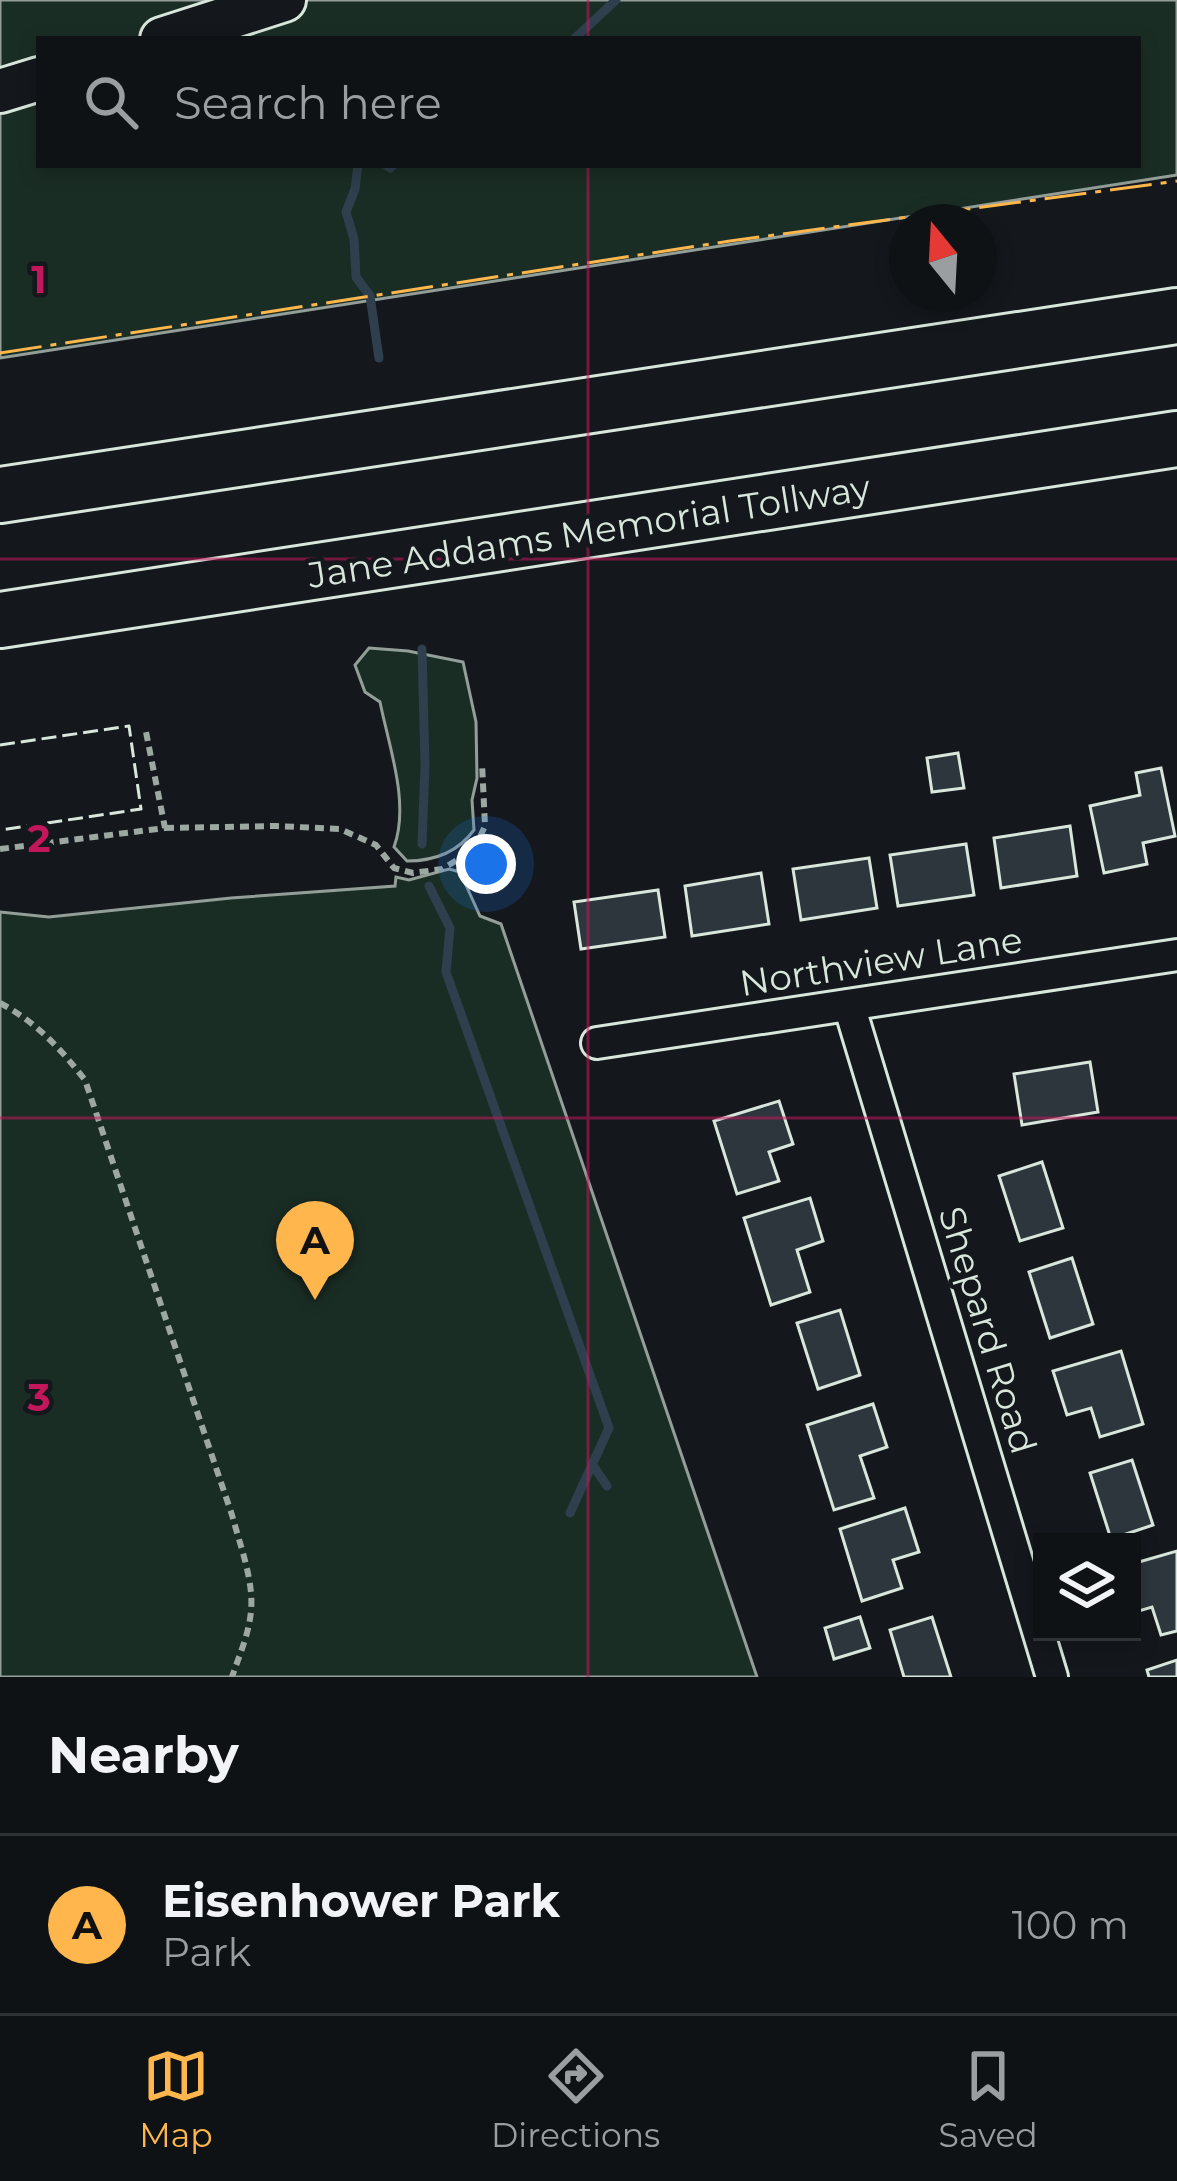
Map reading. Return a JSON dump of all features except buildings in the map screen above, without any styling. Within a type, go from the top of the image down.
[{"type":"highway","points":[[0,495],[1177,316]]},
{"type":"highway","name":"Jane Addams Memorial Tollway","points":[[0,620],[1177,439]]},
{"type":"street","points":[[171,36],[284,0]]},
{"type":"street","points":[[0,91],[36,80]]},
{"type":"street","name":"Northview Lane","points":[[597,1043],[1177,955]]},
{"type":"street","name":"Shepard Road","points":[[849,1005],[1052,1677]]},
{"type":"path","points":[[146,732],[165,828]]},
{"type":"path","points":[[0,849],[165,828],[276,826],[340,829],[376,845],[394,868],[413,873],[442,869],[474,850],[484,826],[482,763]]},
{"type":"path","points":[[0,1003],[55,1041],[85,1080],[245,1564],[252,1608],[232,1677]]},
{"type":"green space","points":[[0,0],[1177,0],[1177,175],[990,204],[889,204],[889,220],[0,358]]},
{"type":"green space","points":[[369,648],[463,662],[476,722],[474,830],[461,844],[436,857],[407,861],[394,847],[400,812],[393,756],[380,702],[365,692],[355,665]]},
{"type":"green space","points":[[449,869],[460,872],[480,916],[501,924],[757,1677],[0,1677],[0,912],[49,917],[395,886],[396,877],[409,880]]},
{"type":"waterway","points":[[577,36],[616,0]]},
{"type":"waterway","points":[[358,168],[346,212],[354,239],[356,277],[370,296],[379,358]]},
{"type":"waterway","points":[[422,649],[422,844]]},
{"type":"waterway","points":[[429,886],[450,928],[446,972],[609,1428],[570,1513]]},
{"type":"waterway","points":[[592,1464],[607,1486]]},
{"type":"fence","points":[[0,745],[129,726],[141,809],[0,830]]},
{"type":"power","points":[[0,353],[730,241],[1177,181]]},
{"type":"place","name":"Eisenhower Park","points":[[315,1300]]}]
